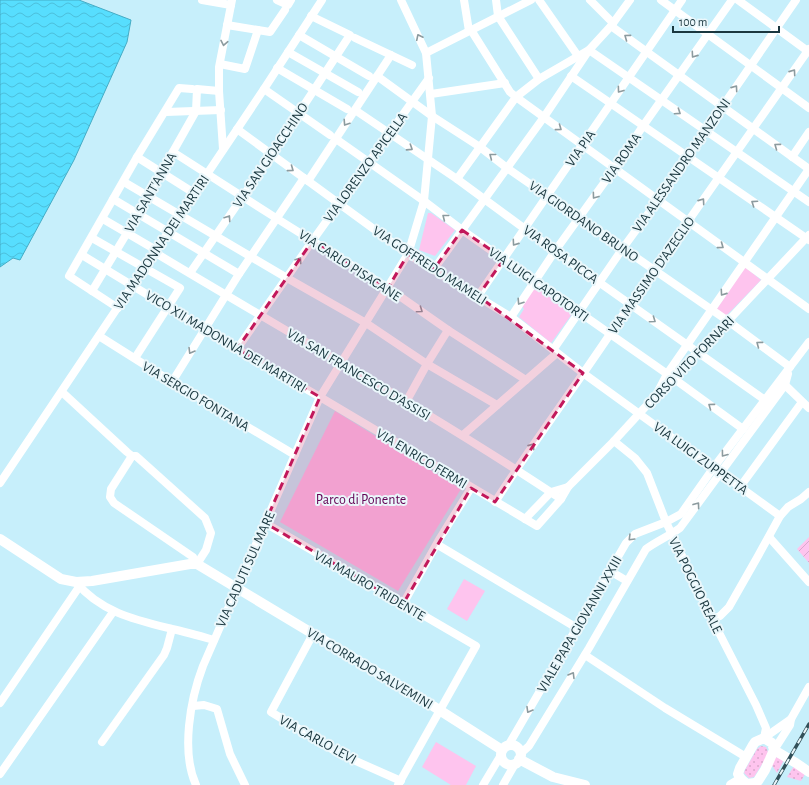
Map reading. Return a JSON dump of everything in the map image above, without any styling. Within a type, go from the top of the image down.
[{"type":"main road","points":[[0,539],[61,579],[78,585],[92,581],[197,564]]},
{"type":"main road","name":"VIA CORRADO SALVEMINI","points":[[197,564],[504,750]]},
{"type":"main road","points":[[760,740],[772,743],[774,750],[758,781],[755,784],[747,784],[738,774],[746,757],[760,740]]},
{"type":"main road","points":[[516,747],[518,759],[512,765],[505,763],[503,761],[504,750],[516,747]]},
{"type":"main road","points":[[774,750],[809,772]]},
{"type":"main road","points":[[518,759],[553,777],[585,785]]},
{"type":"main road","points":[[731,785],[741,779]]},
{"type":"street","points":[[202,0],[232,2],[220,64],[219,91],[223,149]]},
{"type":"street","points":[[277,0],[288,5],[292,0]]},
{"type":"street","name":"VIA MADONNA DEI MARTIRI","points":[[0,483],[322,0]]},
{"type":"street","points":[[401,0],[426,53],[531,0]]},
{"type":"street","points":[[464,0],[470,31],[510,92],[809,310]]},
{"type":"street","points":[[496,0],[498,16],[539,79]]},
{"type":"street","points":[[539,0],[578,56]]},
{"type":"street","points":[[590,0],[612,24],[647,52],[809,169],[687,344],[670,376]]},
{"type":"street","points":[[661,0],[809,108]]},
{"type":"street","name":"VIA PIA","points":[[478,296],[682,0]]},
{"type":"street","name":"VIA ROMA","points":[[511,317],[534,281],[732,0]]},
{"type":"street","points":[[738,0],[808,51]]},
{"type":"street","name":"VIA ALESSANDRO MANZONI","points":[[463,435],[526,380],[555,351],[599,282],[658,200],[796,0]]},
{"type":"street","points":[[434,269],[544,117],[589,50],[612,24],[626,2]]},
{"type":"street","points":[[227,25],[270,32],[285,10]]},
{"type":"street","points":[[311,16],[412,65]]},
{"type":"street","points":[[220,64],[245,69],[258,30]]},
{"type":"street","name":"VIA GIORDANO BRUNO","points":[[299,35],[373,76],[480,147],[507,168],[548,194],[579,218],[728,321],[790,367]]},
{"type":"street","name":"VIA SAN GIOACCHINO","points":[[190,274],[272,154],[336,56],[353,37]]},
{"type":"street","points":[[457,179],[516,97],[539,79],[589,50]]},
{"type":"street","points":[[589,50],[809,202]]},
{"type":"street","name":"VIA MASSIMO D'AZEGLIO","points":[[495,502],[516,469],[611,334],[630,304],[808,51]]},
{"type":"street","points":[[288,52],[358,92]]},
{"type":"street","name":"VIA CADUTI SUL MARE","points":[[196,785],[190,765],[187,745],[200,674],[320,397],[408,254],[424,201],[432,116],[426,53]]},
{"type":"street","points":[[172,382],[239,274],[276,218],[306,179],[373,76],[391,55]]},
{"type":"street","name":"VIA ROSA PICCA","points":[[277,68],[314,90],[351,109],[428,159],[766,400]]},
{"type":"street","points":[[571,76],[718,179],[808,238]]},
{"type":"street","name":"VIA LORENZO APICELLA","points":[[237,349],[428,78]]},
{"type":"street","points":[[431,94],[505,83]]},
{"type":"street","points":[[118,308],[70,276],[137,157],[180,88],[219,91]]},
{"type":"street","name":"VIA SANT'ANNA","points":[[92,291],[138,214],[196,111],[194,89]]},
{"type":"street","name":"VIA LUIGI CAPOTORTI","points":[[264,89],[424,201],[462,230],[580,312],[743,429]]},
{"type":"street","points":[[166,112],[221,110]]},
{"type":"street","name":"VIA GOFFREDO MAMELI","points":[[237,129],[408,254],[511,317],[583,372]]},
{"type":"street","points":[[792,157],[809,132]]},
{"type":"street","name":"VIA CARLO PISACANE","points":[[173,152],[388,288],[448,330],[526,380]]},
{"type":"street","points":[[137,157],[194,193]]},
{"type":"street","points":[[124,182],[366,323],[427,364],[497,405]]},
{"type":"street","points":[[113,199],[239,274]]},
{"type":"street","name":"VIA SAN FRANCESCO D'ASSISI","points":[[103,219],[190,274],[463,435],[561,499]]},
{"type":"street","points":[[92,238],[180,288],[135,358]]},
{"type":"street","name":"CORSO VITO FORNARI","points":[[537,526],[561,499],[568,487],[639,414],[670,376],[698,352],[808,238]]},
{"type":"street","name":"VICO XII MADONNA DEI MARTIRI","points":[[82,255],[205,328],[237,349],[320,397]]},
{"type":"street","points":[[406,402],[448,330]]},
{"type":"street","name":"VIA SERGIO FONTANA","points":[[99,336],[172,382],[295,455]]},
{"type":"street","points":[[717,470],[743,429],[809,342]]},
{"type":"street","points":[[717,470],[785,384],[790,367]]},
{"type":"street","name":"VIA LUIGI ZUPPETTA","points":[[583,372],[780,516]]},
{"type":"street","points":[[785,384],[809,408]]},
{"type":"street","points":[[62,392],[132,456],[136,456],[206,518],[211,533],[206,550],[197,564],[193,557],[114,503],[110,497],[111,490],[132,456]]},
{"type":"street","name":"VIA ENRICO FERMI","points":[[320,397],[537,526]]},
{"type":"street","points":[[740,487],[802,402]]},
{"type":"street","name":"VIA POGGIO REALE","points":[[614,441],[635,458],[647,473],[666,522],[712,619],[756,705],[763,723],[760,740]]},
{"type":"street","name":"VIALE PAPA GIOVANNI XXIII","points":[[483,785],[626,543],[632,536],[681,514],[717,470]]},
{"type":"street","name":"VIALE PAPA GIOVANNI XXIII","points":[[503,785],[585,655],[646,549],[655,542],[672,534],[680,528],[717,470]]},
{"type":"street","name":"CORSO VITO FORNARI","points":[[551,492],[568,487]]},
{"type":"street","points":[[403,604],[438,545],[440,538],[471,488]]},
{"type":"street","points":[[526,519],[551,492]]},
{"type":"street","points":[[712,619],[720,616],[729,607],[780,516],[788,507],[809,492]]},
{"type":"street","name":"VIA MAURO TRIDENTE","points":[[265,523],[476,646],[440,710]]},
{"type":"street","points":[[769,538],[809,582]]},
{"type":"street","points":[[438,545],[577,628]]},
{"type":"street","points":[[610,571],[627,581]]},
{"type":"street","points":[[0,703],[78,585],[84,593],[113,612],[144,622],[214,640]]},
{"type":"street","points":[[0,774],[113,612]]},
{"type":"street","points":[[102,742],[164,655],[172,629]]},
{"type":"street","name":"VIA CARLO LEVI","points":[[313,634],[271,712],[340,754],[400,783]]},
{"type":"street","points":[[585,655],[665,708],[746,757]]},
{"type":"street","points":[[774,750],[790,725],[791,719],[809,687]]},
{"type":"street","points":[[193,706],[204,705],[217,708],[230,754],[244,785]]},
{"type":"street","points":[[400,783],[440,710]]},
{"type":"street","points":[[760,740],[791,719]]},
{"type":"highlighted area","points":[[462,230],[504,259],[478,296],[583,373],[495,502],[471,488],[403,604],[265,523],[320,397],[237,349],[313,240],[388,288],[408,254],[434,269]]},
{"type":"green space","points":[[428,213],[431,213],[455,230],[435,256],[419,250]]},
{"type":"green space","points":[[745,267],[761,280],[725,317],[716,310]]},
{"type":"green space","points":[[535,286],[572,314],[551,343],[519,317],[524,309],[522,306]]},
{"type":"green space","name":"Parco di Ponente","points":[[335,411],[461,489],[398,591],[280,522]]},
{"type":"green space","points":[[809,537],[809,563],[797,549]]},
{"type":"green space","points":[[464,579],[485,591],[467,621],[447,609]]},
{"type":"green space","points":[[436,742],[476,766],[466,785],[451,785],[422,767]]},
{"type":"green space","points":[[761,746],[766,747],[768,752],[766,758],[754,777],[749,778],[744,773],[745,770],[757,749]]},
{"type":"green space","points":[[775,757],[784,760],[777,773],[771,764]]},
{"type":"green space","points":[[794,766],[805,774],[801,781],[787,777]]},
{"type":"water","points":[[0,0],[79,0],[131,20],[127,42],[74,160],[20,260],[13,258],[0,267]]},
{"type":"railway","points":[[774,785],[809,724]]}]
